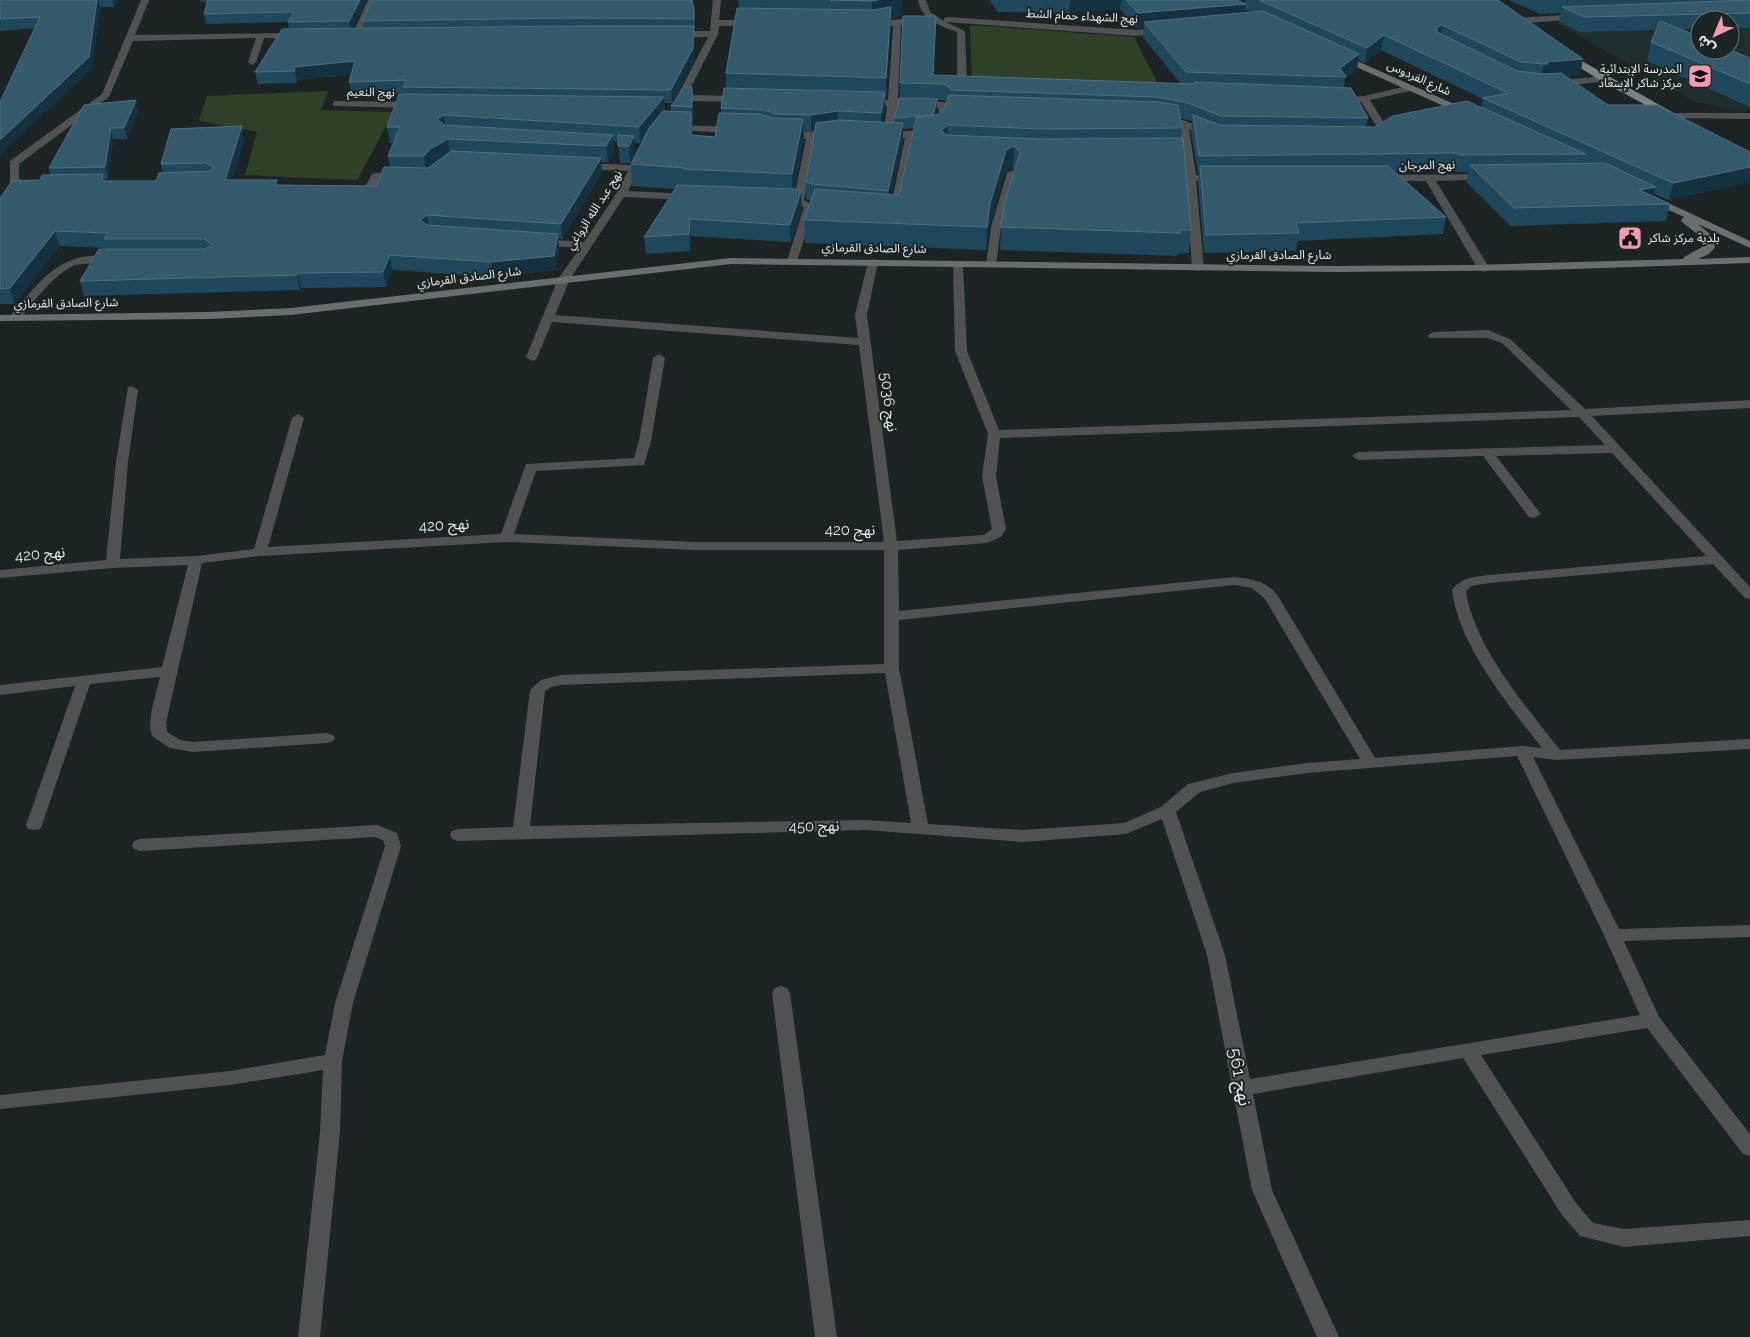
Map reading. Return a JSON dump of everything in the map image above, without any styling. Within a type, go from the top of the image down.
[{"type":"main road","points":[[1511,19],[1531,32]]},
{"type":"main road","points":[[1555,48],[1604,79],[1689,125]]},
{"type":"main road","name":"شارع الفردوس","points":[[1332,53],[1472,115]]},
{"type":"main road","points":[[1646,195],[1750,245]]},
{"type":"main road","points":[[1672,208],[1706,236],[1710,247],[1698,255],[1676,263]]},
{"type":"main road","name":"شارع الصادق القرمازي","points":[[0,318],[216,314],[332,308],[564,279],[731,261],[1198,268],[1484,269],[1750,260]]},
{"type":"street","points":[[39,185],[14,181],[14,163],[106,95],[144,0]]},
{"type":"street","points":[[366,35],[352,35],[372,0]]},
{"type":"street","points":[[718,0],[714,34],[682,98],[668,115],[745,131]]},
{"type":"street","points":[[922,0],[923,9],[931,19],[961,30],[962,85],[982,85]]},
{"type":"street","points":[[1511,19],[1592,16]]},
{"type":"street","name":"نهج الشهداء حمام الشط","points":[[862,25],[931,19],[1137,33],[1175,29]]},
{"type":"street","points":[[716,23],[765,24]]},
{"type":"street","points":[[888,133],[893,103],[897,23]]},
{"type":"street","points":[[666,34],[714,34]]},
{"type":"street","points":[[130,38],[260,35],[304,36]]},
{"type":"street","points":[[252,62],[260,35]]},
{"type":"street","points":[[1541,85],[1604,79]]},
{"type":"street","points":[[1344,98],[1364,99],[1411,88]]},
{"type":"street","points":[[682,98],[749,99]]},
{"type":"street","points":[[1362,139],[1372,139],[1384,130],[1364,99]]},
{"type":"street","points":[[855,102],[944,105],[944,117],[934,132],[910,135],[872,133]]},
{"type":"street","name":"نهج النعيم","points":[[336,104],[423,105]]},
{"type":"street","points":[[1673,116],[1750,116]]},
{"type":"street","points":[[1156,118],[1183,123],[1218,138]]},
{"type":"street","points":[[1183,123],[1181,155],[1191,178],[1198,268]]},
{"type":"street","points":[[772,134],[811,136],[846,132]]},
{"type":"street","points":[[884,213],[894,214],[910,135]]},
{"type":"street","points":[[799,201],[811,136]]},
{"type":"street","name":"نهج عبد الله الزواغي","points":[[532,357],[564,279],[621,194],[635,168],[639,148]]},
{"type":"street","points":[[567,165],[635,168]]},
{"type":"street","points":[[991,264],[996,226],[1012,173]]},
{"type":"street","points":[[365,196],[376,176],[412,177]]},
{"type":"street","name":"نهج المرجان","points":[[1371,178],[1496,177]]},
{"type":"street","points":[[1191,178],[1228,179]]},
{"type":"street","points":[[1429,178],[1484,269]]},
{"type":"street","points":[[621,194],[700,197]]},
{"type":"street","points":[[769,200],[799,201],[814,206],[792,261]]},
{"type":"street","points":[[528,241],[587,245]]},
{"type":"street","points":[[15,317],[59,269],[69,263],[80,260],[125,259]]},
{"type":"street","name":"نهج 5036","points":[[874,262],[861,315],[891,546],[892,668],[920,828]]},
{"type":"street","points":[[958,264],[961,351],[994,434],[1582,413],[1750,404]]},
{"type":"street","points":[[548,318],[866,342]]},
{"type":"street","points":[[1434,336],[1488,334],[1506,341],[1582,413],[1750,595]]},
{"type":"street","points":[[506,538],[531,467],[639,462],[645,442],[659,358]]},
{"type":"street","points":[[113,564],[122,462],[132,390]]},
{"type":"street","points":[[260,552],[298,418]]},
{"type":"street","name":"نهج 420","points":[[0,574],[113,564],[196,560],[260,552],[506,538],[696,546],[891,546],[987,538],[996,534],[999,529],[989,476],[994,434]]},
{"type":"street","points":[[1358,456],[1616,449]]},
{"type":"street","points":[[1486,452],[1534,514]]},
{"type":"street","points":[[1556,755],[1502,684],[1468,626],[1461,608],[1459,590],[1467,582],[1489,578],[1718,559]]},
{"type":"street","points":[[196,560],[169,671],[158,729],[159,734],[176,744],[193,747],[328,738]]},
{"type":"street","points":[[892,616],[1234,581],[1256,584],[1271,596],[1370,763]]},
{"type":"street","points":[[521,832],[538,690],[546,683],[560,680],[892,668]]},
{"type":"street","points":[[0,690],[169,671]]},
{"type":"street","points":[[34,825],[84,681]]},
{"type":"street","name":"نهج 450","points":[[458,835],[521,832],[865,826],[1023,836],[1126,828],[1167,811],[1194,788],[1233,778],[1307,768],[1522,751],[1556,755],[1750,744]]},
{"type":"street","points":[[1522,751],[1613,935],[1652,1020],[1750,1148]]},
{"type":"street","name":"نهج 561","points":[[1167,811],[1216,955],[1262,1190],[1328,1337]]},
{"type":"street","points":[[140,845],[377,831],[391,837],[393,846],[344,1003],[333,1061],[330,1132],[309,1337]]},
{"type":"street","points":[[1613,935],[1750,931]]},
{"type":"street","points":[[781,993],[826,1337]]},
{"type":"street","points":[[1242,1088],[1652,1020]]},
{"type":"street","points":[[1468,1051],[1569,1209],[1587,1230],[1624,1238],[1750,1228]]},
{"type":"street","points":[[0,1102],[230,1078],[333,1061]]},
{"type":"shaded area","name":"المدرسة الإبتدائية مركز شاكر الإسعاد","points":[[1740,16],[1750,16],[1750,109],[1743,111],[1696,102],[1555,22],[1690,18],[1690,60],[1740,60]]},
{"type":"green space","points":[[970,25],[1134,37],[1160,88],[972,82]]},
{"type":"green space","points":[[328,91],[321,110],[394,112],[357,180],[245,175],[257,132],[199,121],[207,96]]},
{"type":"building","points":[[0,0],[97,0],[89,57],[0,140],[0,102],[40,17],[0,19]]},
{"type":"building","points":[[208,0],[360,0],[349,21],[288,22],[294,12],[204,14]]},
{"type":"building","points":[[372,0],[692,0],[694,19],[578,18],[362,21]]},
{"type":"building","points":[[830,0],[878,0],[872,1]]},
{"type":"building","points":[[1126,0],[1236,0],[1246,4],[1138,13]]},
{"type":"building","points":[[1259,0],[1498,0],[1583,59],[1546,62],[1548,64],[1521,62],[1442,25],[1437,27],[1437,32],[1517,71],[1544,74],[1561,73],[1608,105],[1657,105],[1750,152],[1750,167],[1673,183],[1483,98],[1508,93],[1384,35],[1367,48]]},
{"type":"building","points":[[1750,0],[1750,13],[1740,13],[1740,10],[1690,10],[1690,14],[1584,17],[1562,7]]},
{"type":"building","points":[[891,7],[886,78],[726,73],[737,8],[872,10]]},
{"type":"building","points":[[1263,11],[1359,54],[1340,68],[1346,77],[1186,72],[1144,22]]},
{"type":"building","points":[[903,16],[936,16],[933,75],[1351,88],[1368,118],[1221,116],[1188,103],[1157,97],[951,90],[944,84],[900,83]]},
{"type":"building","points":[[1660,21],[1690,33],[1690,59],[1651,42]]},
{"type":"building","points":[[694,26],[693,48],[671,90],[403,87],[406,80],[349,82],[355,61],[294,67],[295,71],[255,72],[282,29]]},
{"type":"building","points":[[1740,54],[1750,58],[1750,84],[1693,60],[1740,60]]},
{"type":"building","points":[[685,87],[692,87],[692,107],[671,106]]},
{"type":"building","points":[[724,88],[885,92],[881,113],[838,111],[811,115],[775,114],[764,110],[721,108]]},
{"type":"building","points":[[399,94],[664,97],[639,127],[444,115],[437,119],[444,125],[613,135],[606,146],[448,139],[430,149],[424,156],[388,156],[400,127],[387,127]]},
{"type":"building","points":[[949,95],[1158,102],[1178,105],[1182,128],[1040,129],[948,125],[941,131],[947,135],[1040,139],[1183,138],[1191,230],[1180,230],[1180,233],[1001,227],[1004,205],[1020,152],[1014,146],[1006,150],[990,204],[987,227],[804,220],[815,189],[899,195],[916,118],[939,114],[945,107]]},
{"type":"building","points":[[899,98],[937,99],[933,115],[895,118]]},
{"type":"building","points":[[136,100],[124,128],[111,128],[105,167],[49,168],[84,105]]},
{"type":"building","points":[[1467,101],[1586,154],[1459,155],[1457,153],[1199,156],[1193,115],[1220,125],[1375,127],[1393,116]]},
{"type":"building","points":[[663,111],[691,112],[691,135],[715,137],[719,113],[761,114],[772,118],[803,119],[792,174],[683,169],[631,164],[649,128]]},
{"type":"building","points":[[838,120],[903,123],[888,191],[806,182],[816,123]]},
{"type":"building","points":[[242,126],[225,180],[277,180],[274,185],[376,186],[384,167],[428,168],[451,151],[601,158],[561,224],[427,215],[420,220],[427,225],[558,234],[554,256],[491,262],[390,255],[383,272],[298,273],[297,275],[80,281],[99,249],[205,249],[212,245],[205,239],[104,239],[108,233],[55,231],[10,288],[0,289],[0,198],[12,181],[40,180],[42,175],[103,174],[102,181],[156,181],[159,173],[212,171],[213,167],[206,163],[161,164],[171,129]]},
{"type":"building","points":[[618,135],[634,136],[629,146],[618,146]]},
{"type":"building","points":[[1605,163],[1656,187],[1639,190],[1670,204],[1514,208],[1470,165]]},
{"type":"building","points":[[1200,166],[1388,166],[1446,217],[1296,223],[1299,233],[1206,235]]},
{"type":"building","points":[[678,185],[796,189],[801,191],[790,225],[690,219],[689,234],[644,237]]},
{"type":"place","name":"المدرسة الإبتدائية مركز شاكر الإسعاد","points":[[1700,76]]},
{"type":"place","name":"بلدية مركز شاكر","points":[[1630,238]]}]
